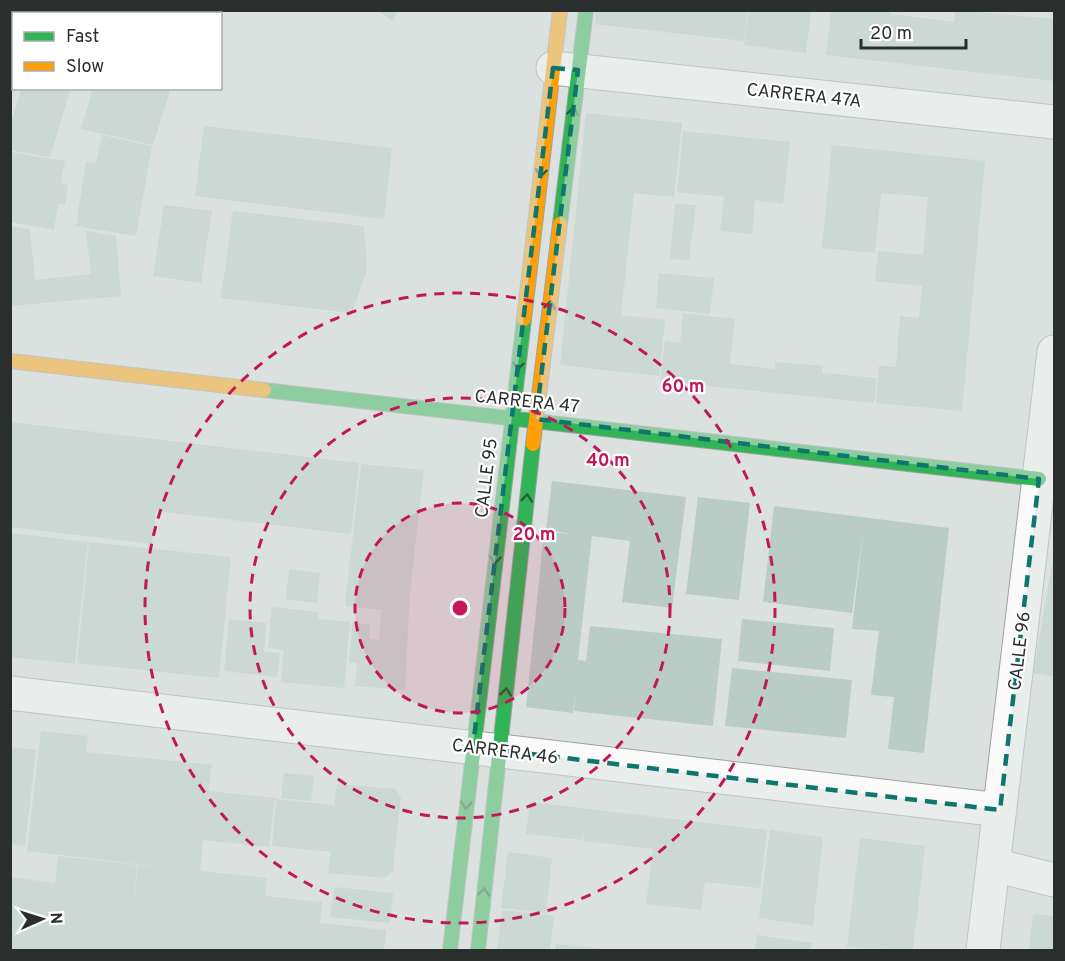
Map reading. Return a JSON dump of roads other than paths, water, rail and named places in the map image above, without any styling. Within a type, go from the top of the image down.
[{"type":"street","name":"CALLE 95","points":[[450,951],[486,749],[536,420],[566,69],[560,10]]},
{"type":"street","name":"CALLE 95","points":[[478,951],[486,749],[512,417],[566,69],[586,10]]},
{"type":"street","name":"CARRERA 47A","points":[[566,69],[1054,122]]},
{"type":"street","name":"CALLE 96","points":[[983,951],[1054,352]]},
{"type":"street","name":"CARRERA 47","points":[[10,361],[1039,479]]},
{"type":"street","name":"CARRERA 46","points":[[10,693],[1000,810]]},
{"type":"street","points":[[994,866],[1054,880]]}]
